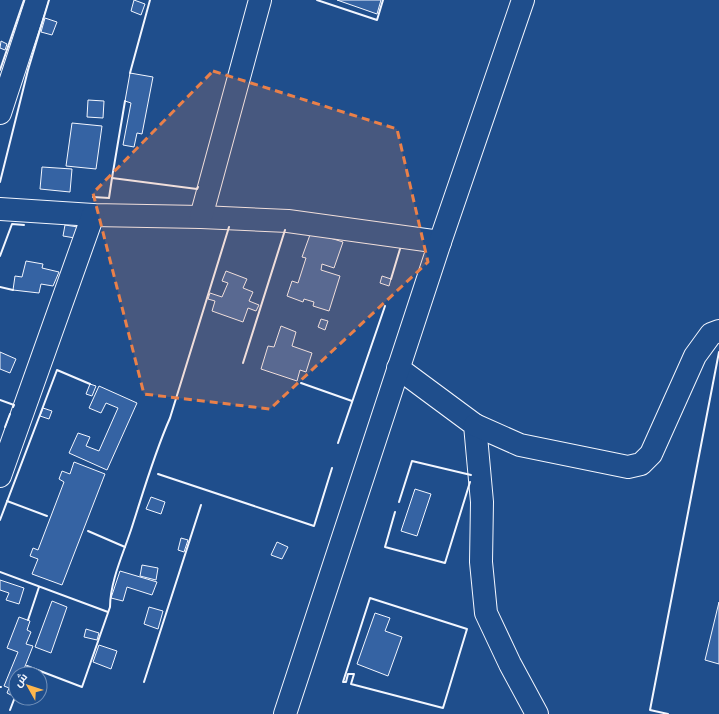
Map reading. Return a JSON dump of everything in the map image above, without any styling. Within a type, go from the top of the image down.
[{"type":"street","points":[[0,113],[37,0]]},
{"type":"street","points":[[201,217],[260,0]]},
{"type":"street","points":[[285,714],[440,242],[523,0]]},
{"type":"street","points":[[0,209],[288,222],[440,242]]},
{"type":"street","points":[[0,476],[93,214]]},
{"type":"street","points":[[398,368],[475,425],[520,445],[628,467],[641,464],[651,454],[695,356],[711,334],[719,331]]},
{"type":"street","points":[[475,425],[482,502],[481,562],[486,613],[510,664],[537,714]]},
{"type":"highlighted area","points":[[213,71],[397,129],[428,262],[270,409],[144,394],[93,193]]},
{"type":"building","points":[[134,0],[145,4],[141,15],[131,11]]},
{"type":"building","points":[[337,0],[381,0],[377,14]]},
{"type":"building","points":[[45,18],[57,22],[52,35],[41,32]]},
{"type":"building","points":[[1,41],[7,44],[5,50],[0,48]]},
{"type":"building","points":[[130,73],[153,77],[142,134],[137,133],[134,147],[123,145],[131,103],[125,101]]},
{"type":"building","points":[[88,100],[104,101],[103,118],[87,117]]},
{"type":"building","points":[[72,123],[102,126],[96,169],[66,166]]},
{"type":"building","points":[[42,167],[72,169],[70,192],[40,189]]},
{"type":"building","points":[[65,225],[78,227],[75,238],[63,236]]},
{"type":"building","points":[[311,232],[343,242],[334,268],[322,264],[321,270],[340,276],[329,311],[313,306],[314,302],[304,299],[303,302],[287,296],[292,281],[298,283],[306,258],[302,257]]},
{"type":"building","points":[[26,261],[43,264],[42,268],[59,272],[53,286],[41,284],[39,293],[13,290],[15,276],[22,277]]},
{"type":"building","points":[[226,271],[247,279],[243,288],[253,292],[249,301],[259,305],[256,311],[248,308],[243,322],[212,311],[215,301],[208,299],[210,293],[222,297],[228,283],[222,281]]},
{"type":"building","points":[[382,276],[391,279],[389,286],[380,283]]},
{"type":"building","points":[[321,319],[328,321],[325,330],[318,327]]},
{"type":"building","points":[[281,326],[296,332],[292,346],[312,353],[306,372],[300,370],[297,381],[261,369],[268,346],[274,347]]},
{"type":"building","points":[[0,352],[16,359],[10,373],[0,369]]},
{"type":"building","points":[[90,384],[96,386],[92,396],[86,394]]},
{"type":"building","points":[[99,386],[137,403],[107,470],[69,453],[78,433],[90,437],[86,446],[99,451],[118,408],[106,403],[101,413],[89,408]]},
{"type":"building","points":[[43,408],[52,411],[49,419],[40,416]]},
{"type":"building","points":[[74,462],[105,474],[62,585],[32,574],[38,559],[30,556],[33,548],[38,550],[64,482],[59,479],[62,471],[70,474]]},
{"type":"building","points":[[415,489],[431,494],[417,536],[401,531]]},
{"type":"building","points":[[151,497],[165,502],[161,514],[146,509]]},
{"type":"building","points":[[181,538],[188,540],[184,552],[178,550]]},
{"type":"building","points":[[277,542],[288,547],[282,559],[271,555]]},
{"type":"building","points":[[142,565],[158,568],[156,580],[140,576]]},
{"type":"building","points":[[120,571],[157,582],[152,595],[127,587],[123,601],[111,598]]},
{"type":"building","points":[[0,580],[24,588],[19,604],[6,600],[9,593],[0,590]]},
{"type":"building","points":[[52,601],[67,607],[51,653],[35,647]]},
{"type":"building","points":[[719,602],[719,664],[705,660]]},
{"type":"building","points":[[149,607],[163,611],[158,629],[144,624]]},
{"type":"building","points":[[375,613],[390,618],[385,631],[402,637],[388,676],[357,664]]},
{"type":"building","points":[[19,617],[30,621],[27,630],[31,632],[26,644],[33,646],[25,666],[12,666],[18,652],[7,648]]},
{"type":"building","points":[[86,629],[99,633],[97,640],[84,637]]},
{"type":"building","points":[[99,645],[117,651],[111,669],[93,662]]},
{"type":"building","points":[[8,676],[8,688],[4,686]]},
{"type":"wall","points":[[0,70],[24,0]]},
{"type":"wall","points":[[0,182],[28,70],[49,0]]},
{"type":"wall","points":[[130,73],[150,0]]},
{"type":"wall","points":[[317,0],[377,20],[383,0]]},
{"type":"wall","points":[[112,178],[125,101]]},
{"type":"wall","points":[[93,197],[109,198],[112,178],[197,189],[198,187]]},
{"type":"wall","points":[[0,256],[12,224],[24,225]]},
{"type":"wall","points":[[48,674],[82,687],[110,607],[112,588],[118,568],[154,460],[170,418],[229,227]]},
{"type":"wall","points":[[243,363],[285,230]]},
{"type":"wall","points":[[391,279],[400,249]]},
{"type":"wall","points":[[0,287],[13,290]]},
{"type":"wall","points":[[338,443],[385,306]]},
{"type":"wall","points":[[668,714],[650,710],[719,352]]},
{"type":"wall","points":[[0,520],[57,370],[90,384]]},
{"type":"wall","points":[[301,383],[352,401]]},
{"type":"wall","points":[[0,400],[14,405],[13,407]]},
{"type":"wall","points":[[5,427],[10,414]]},
{"type":"wall","points":[[399,502],[412,461],[471,475]]},
{"type":"wall","points":[[158,474],[314,526],[332,468]]},
{"type":"wall","points":[[395,512],[385,547],[445,563],[470,482]]},
{"type":"wall","points":[[7,501],[47,516]]},
{"type":"wall","points":[[144,682],[201,505]]},
{"type":"wall","points":[[88,531],[125,547]]},
{"type":"wall","points":[[0,572],[108,612]]},
{"type":"wall","points":[[28,620],[39,587]]},
{"type":"wall","points":[[370,598],[467,629],[443,708],[351,684],[354,674],[348,674],[346,682],[343,682],[370,598]]},
{"type":"wall","points":[[10,710],[12,706]]}]
